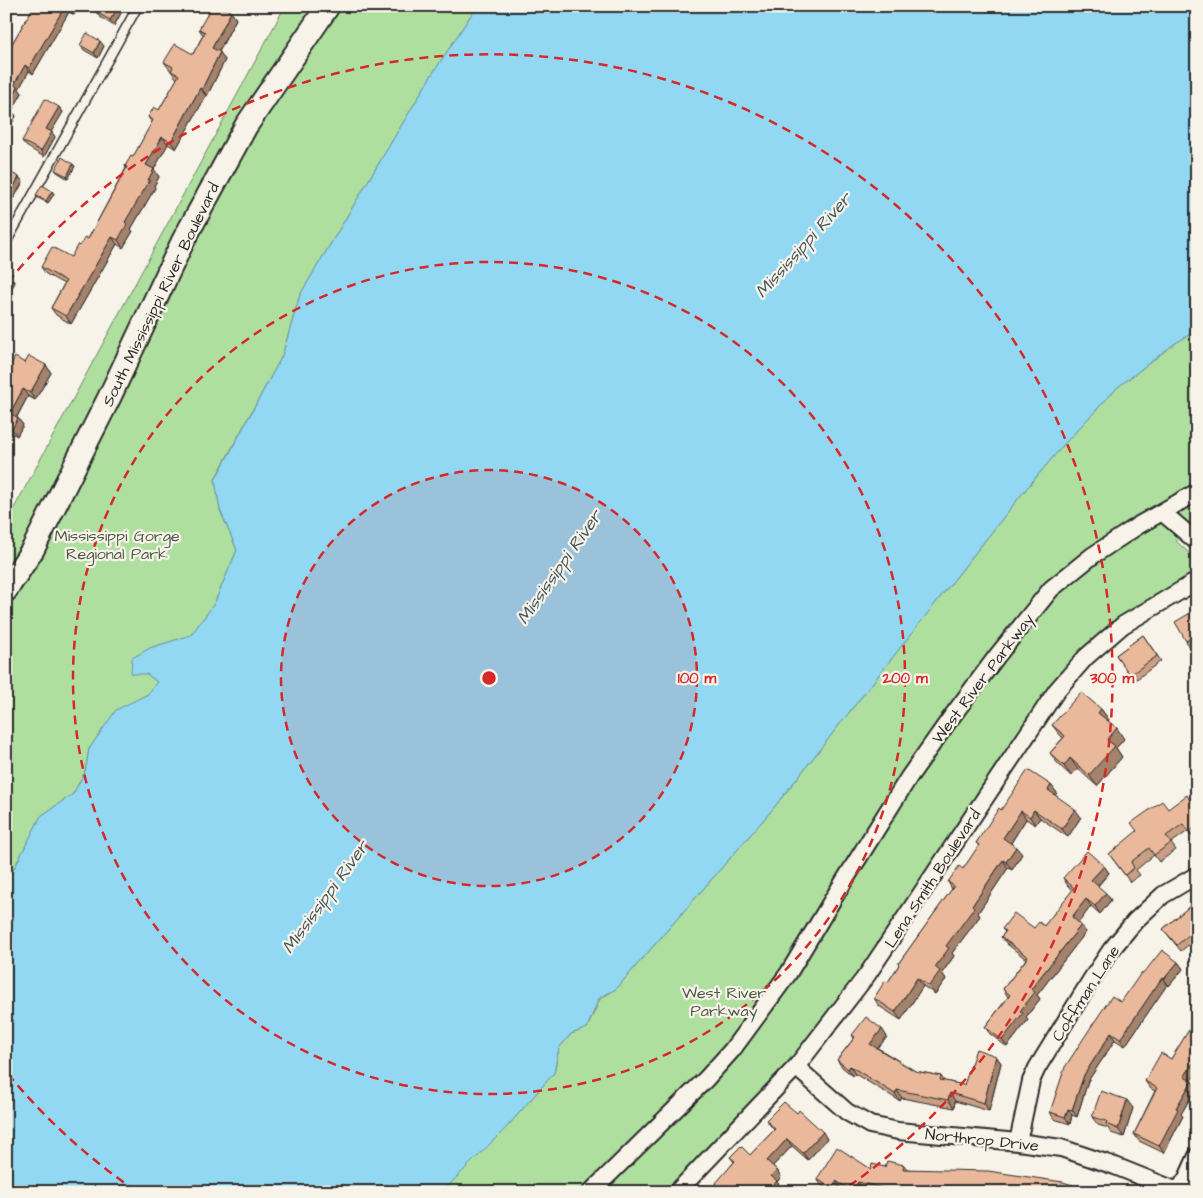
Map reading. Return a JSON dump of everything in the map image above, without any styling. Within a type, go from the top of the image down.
[{"type":"street","name":"South Mississippi River Boulevard","points":[[6,590],[34,549],[109,398],[183,241],[241,134],[328,6]]},
{"type":"street","name":"West River Parkway","points":[[591,1192],[706,1079],[749,1027],[788,974],[909,777],[950,719],[1051,589],[1092,556],[1197,492]]},
{"type":"street","points":[[1162,512],[1197,542]]},
{"type":"street","name":"Lena Smith Boulevard","points":[[678,1192],[796,1067],[867,975],[1056,690],[1086,657],[1123,625],[1197,581]]},
{"type":"street","name":"Coffman Lane","points":[[1018,1142],[1031,1081],[1091,980],[1135,921],[1163,895],[1197,876]]},
{"type":"street","name":"Northrop Drive","points":[[796,1067],[847,1112],[870,1125],[898,1131],[1018,1142],[1061,1148],[1115,1166],[1179,1191]]},
{"type":"street","points":[[1179,1191],[1197,1156]]},
{"type":"lane","points":[[6,243],[138,6]]},
{"type":"green space","name":"Mississippi Gorge Regional Park","points":[[285,6],[477,6],[431,76],[300,295],[282,356],[215,479],[220,510],[237,550],[214,604],[191,635],[150,648],[147,674],[157,682],[148,694],[116,711],[89,749],[85,772],[73,794],[41,816],[6,884],[6,523]]},
{"type":"green space","name":"West River Parkway","points":[[1197,330],[1197,518],[1176,541],[1197,560],[1197,571],[1117,618],[1081,651],[1050,684],[861,970],[790,1062],[665,1192],[442,1192],[506,1128],[554,1073],[559,1048],[571,1034],[587,1028],[600,999],[616,989],[772,810],[1021,495],[1065,443],[1118,387],[1174,344]]},
{"type":"water","name":"Mississippi River","points":[[477,6],[1197,6],[1197,330],[1174,344],[1118,387],[1065,443],[1021,495],[772,810],[616,989],[599,998],[587,1028],[571,1034],[559,1048],[554,1073],[506,1128],[442,1192],[6,1192],[6,884],[41,816],[73,794],[85,772],[89,749],[116,710],[148,694],[157,682],[147,674],[131,674],[132,658],[150,648],[191,635],[214,604],[237,550],[220,510],[215,480],[282,356],[300,295],[431,76]]},
{"type":"building","points":[[34,6],[65,6],[29,68],[25,65],[14,85],[18,87],[7,107],[12,110],[6,120],[6,54]]},
{"type":"building","points":[[99,6],[115,6],[118,8],[110,20],[96,12]]},
{"type":"building","points":[[212,6],[221,6],[231,12],[212,48],[220,52],[202,89],[200,88],[171,142],[162,137],[146,165],[154,169],[148,180],[150,180],[125,222],[127,224],[118,240],[112,237],[66,316],[51,308],[66,281],[41,267],[52,247],[71,257],[78,244],[80,246],[85,237],[88,239],[127,167],[125,166],[131,156],[133,157],[153,120],[148,117],[154,107],[159,110],[179,75],[171,71],[173,67],[164,62],[175,44],[193,54],[205,32],[199,29]]},
{"type":"building","points":[[87,33],[100,41],[94,53],[80,45]]},
{"type":"building","points":[[45,99],[59,107],[46,129],[52,132],[41,151],[22,141]]},
{"type":"building","points":[[62,157],[73,164],[67,176],[55,170]]},
{"type":"building","points":[[6,170],[19,177],[11,192],[6,190]]},
{"type":"building","points":[[42,185],[52,191],[46,201],[36,195]]},
{"type":"building","points":[[6,277],[13,280],[6,292]]},
{"type":"building","points":[[29,356],[46,365],[30,393],[23,389],[10,413],[18,418],[12,429],[6,425],[6,379],[12,369],[9,368],[15,357],[25,363]]},
{"type":"building","points":[[1197,609],[1197,635],[1186,641],[1175,622]]},
{"type":"building","points":[[1143,635],[1157,656],[1130,675],[1116,655]]},
{"type":"building","points":[[1081,692],[1101,709],[1098,713],[1117,728],[1107,740],[1115,746],[1089,775],[1070,758],[1064,766],[1050,753],[1065,736],[1052,725]]},
{"type":"building","points":[[1028,770],[1051,785],[1048,790],[1075,809],[1062,829],[1034,810],[1030,817],[1021,811],[1003,838],[1016,847],[1006,862],[1003,860],[972,906],[974,908],[946,946],[949,948],[935,967],[940,971],[929,986],[917,978],[895,1012],[874,998],[885,981],[888,982],[898,964],[954,886],[948,882],[959,866],[963,869],[979,845],[976,843],[999,808],[1001,810]]},
{"type":"building","points":[[1187,795],[1191,802],[1197,798],[1197,826],[1189,832],[1183,824],[1166,836],[1171,843],[1154,855],[1149,848],[1131,862],[1134,868],[1125,875],[1109,854],[1137,831],[1131,823],[1162,801],[1168,809]]},
{"type":"building","points":[[1087,851],[1104,866],[1091,880],[1106,893],[1095,906],[1086,899],[1072,917],[1081,925],[1031,989],[1035,992],[1020,1011],[1023,1013],[1002,1040],[985,1027],[1010,995],[1003,989],[1028,957],[1001,937],[1006,931],[1002,929],[1014,913],[1034,928],[1039,922],[1044,926],[1074,888],[1063,878]]},
{"type":"building","points":[[1197,900],[1197,928],[1177,945],[1163,929]]},
{"type":"building","points":[[1162,950],[1178,962],[1164,979],[1162,978],[1120,1039],[1111,1033],[1084,1075],[1072,1110],[1068,1109],[1065,1117],[1050,1112],[1065,1067],[1112,996],[1121,1002],[1141,973],[1143,974]]},
{"type":"building","points":[[866,1017],[882,1029],[870,1044],[915,1071],[941,1076],[940,1080],[964,1085],[976,1049],[996,1056],[984,1103],[950,1093],[948,1100],[897,1090],[895,1094],[850,1066],[848,1069],[837,1060],[855,1037],[852,1035]]},
{"type":"building","points":[[1197,1017],[1197,1057],[1184,1077],[1192,1081],[1176,1108],[1178,1109],[1159,1146],[1134,1134],[1157,1088],[1145,1081],[1161,1053],[1171,1059]]},
{"type":"building","points":[[1101,1091],[1127,1100],[1118,1129],[1106,1124],[1107,1121],[1092,1117]]},
{"type":"building","points":[[784,1102],[797,1113],[799,1110],[823,1132],[803,1153],[787,1139],[767,1161],[777,1170],[771,1176],[777,1181],[767,1192],[710,1192],[735,1161],[730,1157],[741,1146],[750,1155],[775,1129],[766,1120]]},
{"type":"building","points":[[837,1147],[871,1169],[872,1164],[885,1167],[887,1161],[904,1165],[903,1169],[988,1171],[1063,1182],[1095,1192],[899,1192],[858,1182],[853,1191],[836,1181],[832,1188],[817,1179]]}]
